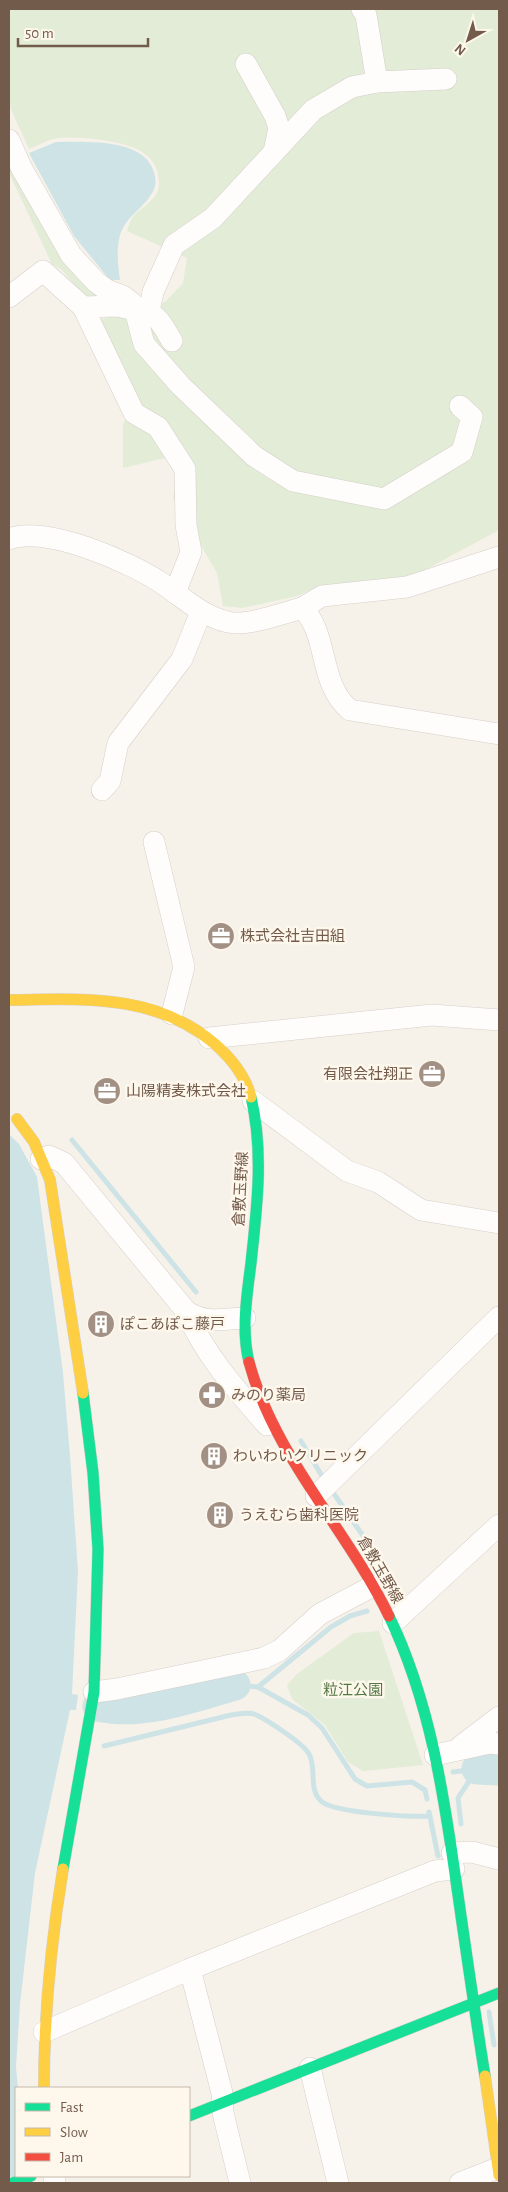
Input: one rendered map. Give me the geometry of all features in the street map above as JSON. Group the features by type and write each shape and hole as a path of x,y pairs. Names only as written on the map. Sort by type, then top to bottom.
{"main road":[{"name":"倉敷玉野線","path":"9,1000 104,1000 139,1005 172,1014 210,1038 240,1070 253,1101 259,1154 245,1318 247,1354 254,1381 285,1446 324,1488 373,1586 400,1616 413,1675 460,1856 473,2003 499,2172"},
{"path":"17,1119 34,1142 50,1180 89,1428 98,1549 94,1692 60,1889 50,1963 44,2032 44,2087"},
{"path":"190,2116 499,1993"},
{"path":"13,2183 28,2177"}],"street":[{"path":"362,9 366,15 377,82"},
{"path":"246,64 275,116 279,128 274,152"},
{"path":"446,79 377,82 352,87 313,110 213,218 174,245 142,310 144,344 182,386 254,456 293,481 384,499 462,452 472,417 460,406"},
{"path":"9,140 22,168 71,255 96,282 107,290 123,296 132,304 160,321 172,341"},
{"path":"9,297 43,271 83,307 134,414 158,427 186,469 186,524 191,552 175,592"},
{"path":"83,307 118,306 142,310"},
{"path":"9,539 33,534 84,548 131,566 175,592 201,612 229,623 302,608 322,596 407,588 499,558"},
{"path":"302,608 308,613 314,626 333,691 341,703 350,710 499,734"},
{"path":"102,790 110,781 118,743 182,659 201,612"},
{"path":"154,842 184,967 172,1014"},
{"path":"210,1038 432,1015 499,1020"},
{"path":"253,1101 347,1170 378,1182 421,1210 499,1223"},
{"path":"41,1159 49,1156 64,1163 186,1311 199,1339 241,1395 285,1446"},
{"path":"186,1311 204,1320 245,1318"},
{"path":"324,1488 499,1317"},
{"path":"400,1616 499,1525"},
{"path":"94,1692 117,1689 264,1658 280,1650 320,1614 373,1586"},
{"path":"456,1750 499,1717"},
{"path":"435,1754 490,1743 499,1744"},
{"path":"44,2032 190,1969 434,1871 460,1856 499,1859"},
{"path":"190,1969 222,2093 222,2112 240,2183"},
{"path":"310,2068 338,2183"},
{"path":"460,2183 499,2172"}],"green space":[{"path":"9,9 499,9 499,530 408,579 315,588 297,596 242,608 223,606 217,573 173,498 178,477 169,457 123,468 123,425 135,395 98,320 165,302 183,283 187,258 127,231 130,221 136,213 156,195 159,185 158,173 147,155 117,143 69,137 53,139 29,149 9,105"},
{"path":"9,153 113,301 89,302 62,270 52,264 9,173"},
{"name":"粒江公園","path":"379,1631 423,1765 363,1771 348,1762 325,1725 292,1699 287,1685 297,1674 354,1633"}],"shaded area":[{"path":"56,142 95,142 123,146 145,158 152,167 155,184 151,196 127,222 120,235 118,263 120,280 110,280 74,236 29,153"},
{"path":"9,1134 19,1144 37,1177 63,1373 78,1571 72,1694 78,1695 76,1710 70,1710 35,1873 20,2004 16,2067 18,2087 15,2087 15,2177 9,2183"}],"waterway":[{"path":"72,1140 196,1292"},
{"path":"301,1441 325,1481"},
{"path":"330,1488 370,1546 401,1608"},
{"path":"258,1687 331,1627 350,1616 367,1611"},
{"path":"235,1685 258,1687 308,1715 322,1728 355,1779 367,1786 412,1782 425,1790 427,1799"},
{"path":"98,1706 132,1709 150,1707 185,1700 235,1685"},
{"path":"104,1746 231,1715 254,1714 284,1732 306,1750 311,1760 315,1791 321,1801 340,1809 390,1815 430,1816"},
{"path":"453,1772 477,1769"},
{"path":"461,1824 458,1798 477,1769"},
{"path":"477,1769 499,1770"},
{"path":"429,1812 438,1856"},
{"path":"489,2012 494,2045"}],"traffic: fast":[{"path":"249,1362 245,1338 246,1312 258,1180 257,1138 251,1097"},
{"path":"63,1869 94,1692 98,1549 93,1473 83,1393"},
{"path":"389,1616 415,1681 434,1749 447,1818 485,2076"},
{"path":"190,2116 499,1993"},
{"path":"13,2183 28,2177"}],"traffic: slow":[{"path":"9,1000 64,999 117,1002 143,1007 168,1015 192,1027 215,1044 241,1075 251,1097"},
{"path":"17,1119 34,1142 50,1180 83,1393"},
{"path":"44,2087 49,1978 63,1869"},
{"path":"485,2076 499,2175"}],"traffic: jam":[{"path":"249,1362 260,1396 293,1461 353,1553 389,1616"}],"place":[{"name":"株式会社吉田組","path":"221,936"},
{"name":"有限会社翔正","path":"432,1074"},
{"name":"山陽精麦株式会社","path":"107,1091"},
{"name":"ぽこあぽこ藤戸","path":"101,1324"},
{"name":"みのり薬局","path":"212,1395"},
{"name":"わいわいクリニック","path":"214,1456"},
{"name":"うえむら歯科医院","path":"220,1515"}]}
